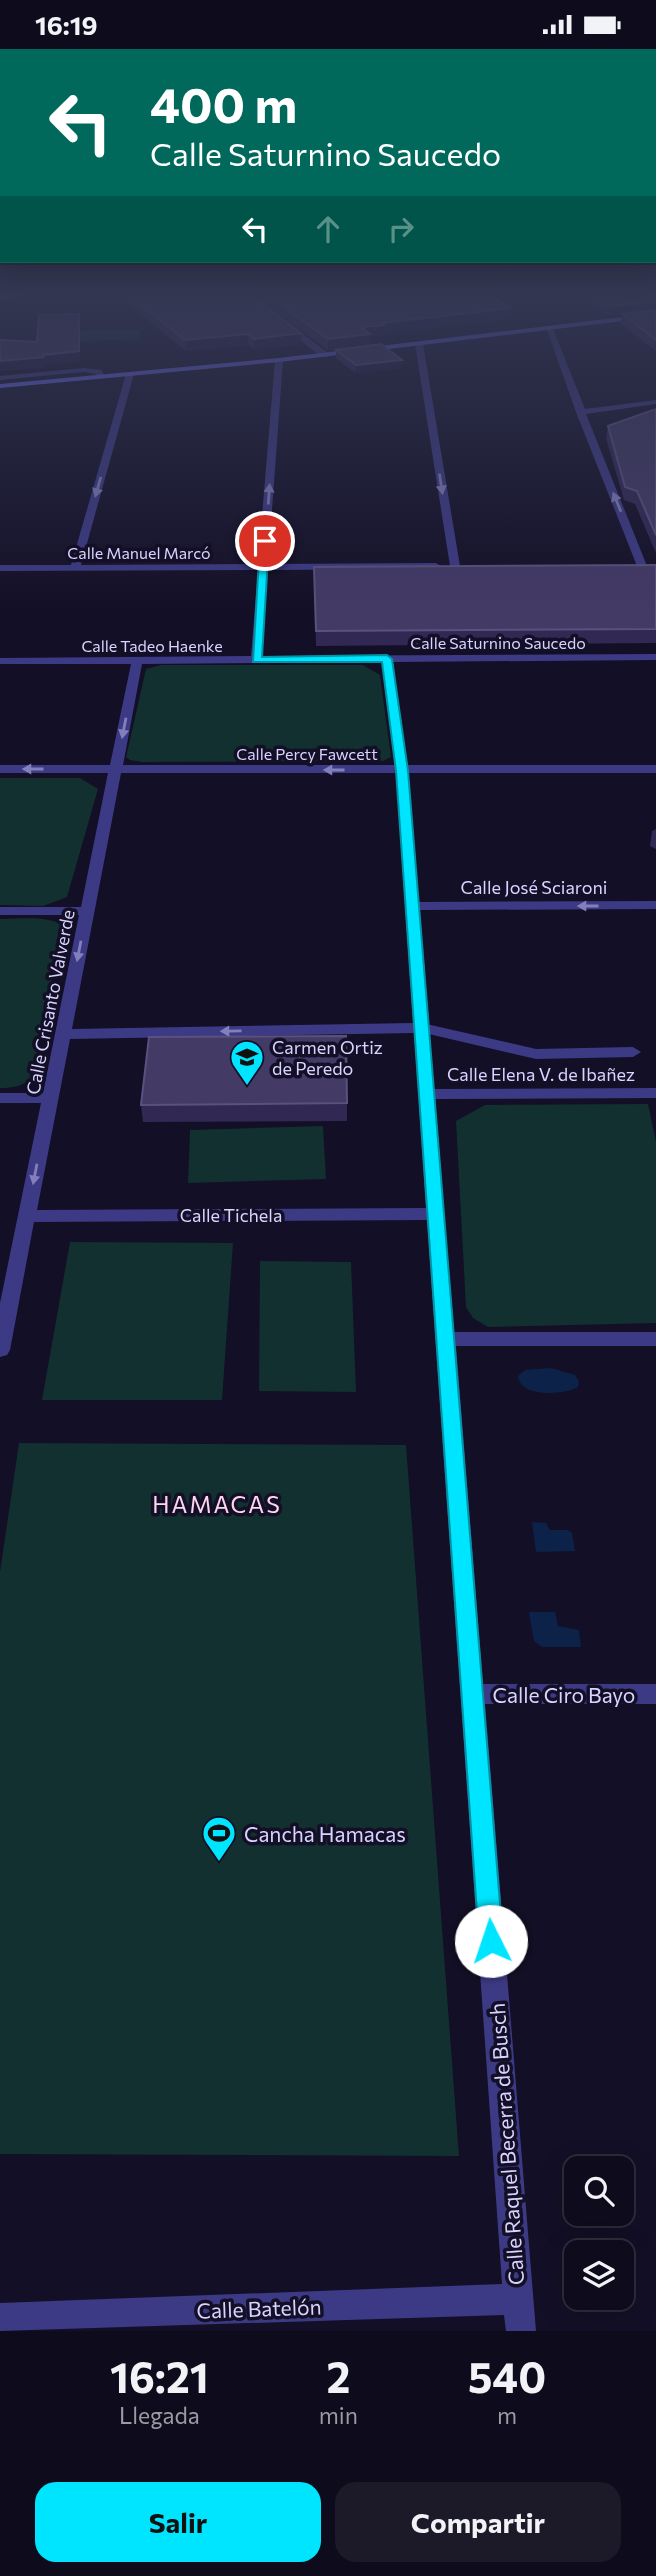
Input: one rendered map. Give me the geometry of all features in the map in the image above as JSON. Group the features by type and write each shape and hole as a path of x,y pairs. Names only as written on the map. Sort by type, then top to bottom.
{"street":[{"path":"75,568 123,399"},
{"path":"256,660 276,399"},
{"path":"428,399 454,566"},
{"path":"575,399 642,566"},
{"path":"580,412 656,402"},
{"name":"Calle Manuel Marcó","path":"0,568 468,566"},
{"path":"629,566 656,566"},
{"name":"Calle Saturnino Saucedo","path":"256,660 656,657"},
{"name":"Calle Raquel Becerra de Busch","path":"387,659 402,771 522,2331"},
{"name":"Calle Tadeo Haenke","path":"0,661 256,660"},
{"name":"Calle Crisanto Valverde","path":"0,1350 137,661"},
{"name":"Calle Percy Fawcett","path":"0,769 656,769"},
{"name":"Calle José Sciaroni","path":"412,906 656,905"},
{"path":"0,911 87,911"},
{"path":"63,1034 422,1028 536,1054 634,1052"},
{"name":"Calle Elena V. de Ibañez","path":"427,1094 656,1093"},
{"path":"0,1098 50,1098"},
{"name":"Calle Tichela","path":"27,1216 436,1214"},
{"path":"445,1339 656,1339"},
{"name":"Calle Ciro Bayo","path":"472,1694 656,1694"},
{"name":"Calle Batelón","path":"0,2318 518,2299"}],"green space":[{"path":"161,665 363,665 380,675 391,757 383,761 142,762 126,757 146,669"},
{"path":"0,778 80,778 98,789 67,897 43,906 0,905"},
{"path":"0,919 42,919 65,926 33,1077 26,1083 10,1088 0,1088"},
{"path":"648,1104 656,1142 656,1323 488,1327 473,1318 466,1307 456,1121 485,1105"},
{"path":"323,1126 326,1179 188,1183 190,1130"},
{"path":"70,1242 233,1243 222,1400 42,1400"},
{"path":"260,1261 351,1262 356,1392 259,1391"},
{"name":"Cancha Hamacas","path":"19,1443 406,1445 459,2156 0,2154 0,1572"}],"water":[{"path":"551,1368 575,1375 579,1381 578,1387 563,1392 544,1393 526,1388 518,1376 525,1370"},
{"path":"532,1522 546,1523 550,1530 568,1530 572,1533 575,1551 536,1552"},
{"path":"529,1612 555,1612 558,1626 579,1630 581,1647 542,1647 534,1641"}],"building":[{"path":"656,409 656,535 637,491 625,487 608,426"},
{"path":"656,565 656,629 316,631 314,567"},
{"name":"Carmen Ortiz de Peredo","path":"346,1036 347,1103 141,1105 149,1037"}],"place":[{"name":"Carmen Ortiz de Peredo","path":"247,1087"},
{"name":"Cancha Hamacas","path":"219,1863"}],"district":[{"name":"HAMACAS","path":"217,1504"}],"route":[{"path":"265,541 256,660 387,659 402,771 491,1941"}]}
